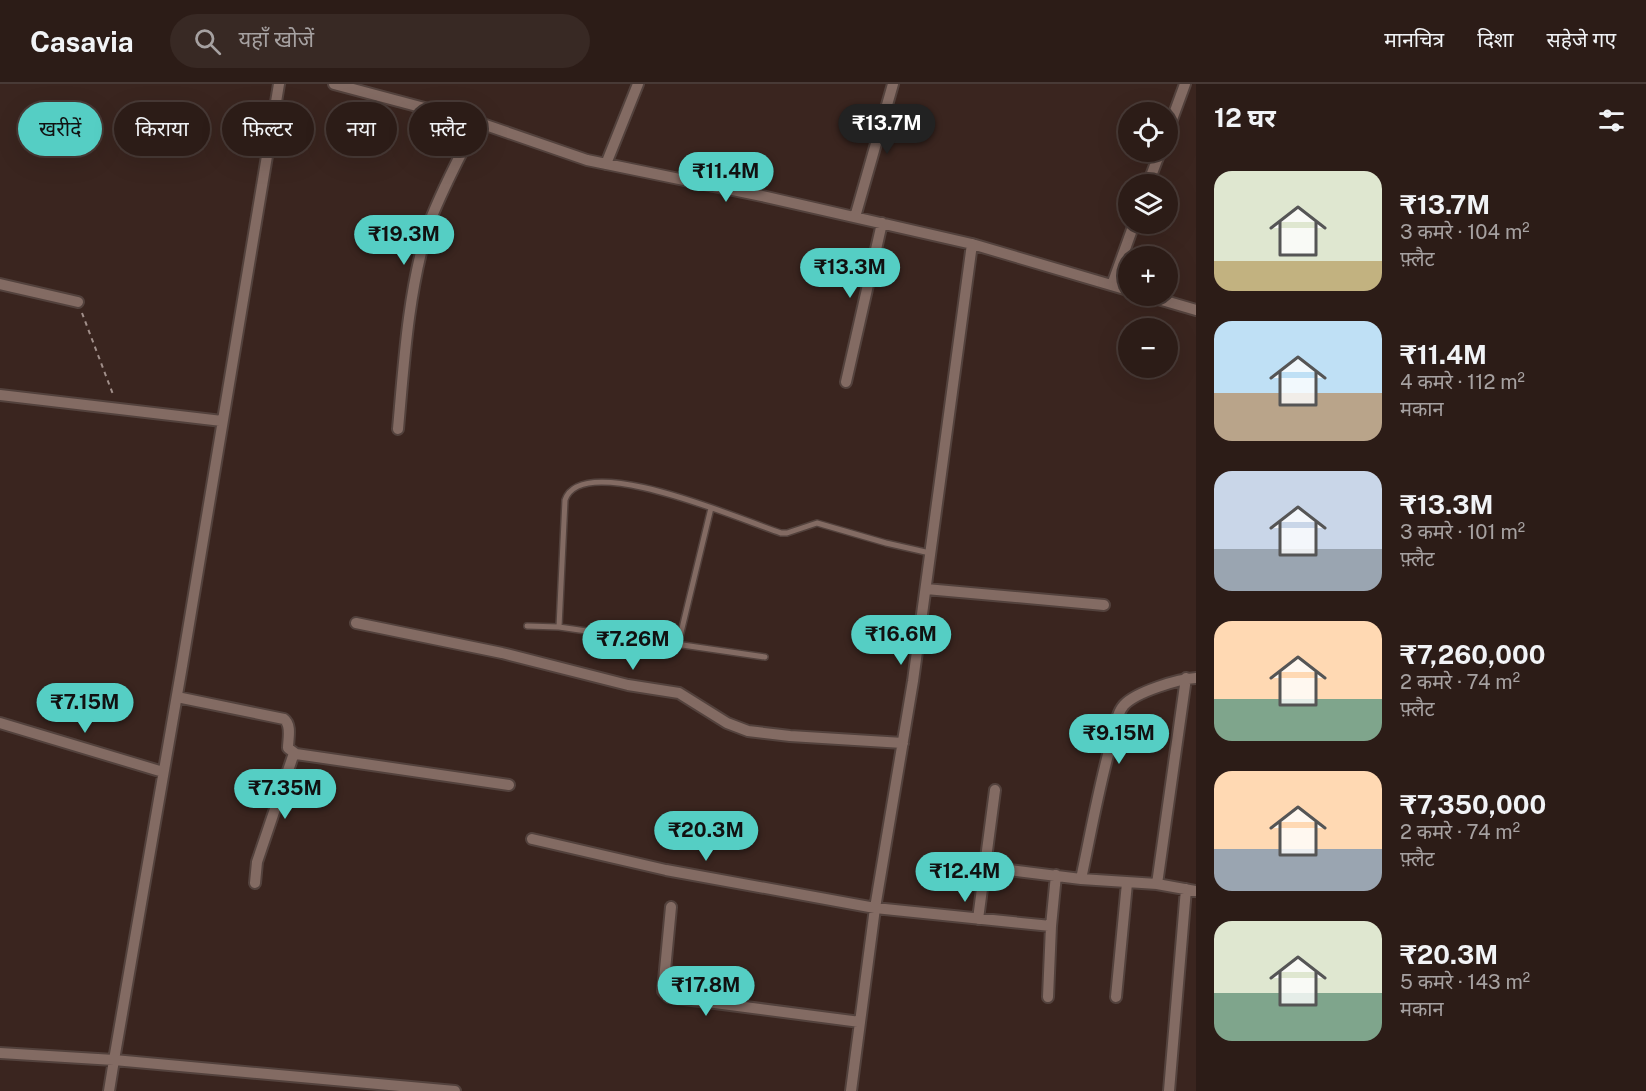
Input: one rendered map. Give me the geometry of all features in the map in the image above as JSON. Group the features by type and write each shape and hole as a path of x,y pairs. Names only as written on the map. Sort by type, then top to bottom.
{"street":[{"path":"109,1091 279,84"},
{"path":"334,84 409,104"},
{"path":"606,164 638,84"},
{"path":"855,217 892,84"},
{"path":"1178,103 1185,84"},
{"path":"487,125 587,160 972,244 1118,287"},
{"path":"398,429 407,333 420,256 433,216 461,156"},
{"path":"846,382 882,223"},
{"path":"1112,285 1130,234"},
{"path":"851,1091 875,908 926,589 972,244"},
{"path":"0,284 78,302"},
{"path":"1178,305 1196,310"},
{"path":"0,395 222,421"},
{"path":"926,589 1104,606"},
{"path":"356,623 502,653 628,685 679,693 727,723 748,730 790,736 903,743"},
{"path":"1081,879 1105,765 1120,712 1125,704 1135,697 1191,678 1157,884"},
{"path":"177,697 284,719 289,727 288,748 294,753 509,785"},
{"path":"0,723 163,771"},
{"path":"255,883 257,862 294,753"},
{"path":"978,919 995,790"},
{"path":"532,839 666,870 875,908 1051,926"},
{"path":"985,867 1081,879 1157,884 1191,890 1169,1091"},
{"path":"1048,997 1056,875"},
{"path":"1116,997 1127,883"},
{"path":"672,907 663,991 669,997 860,1022"},
{"path":"0,1053 114,1060 454,1091"}],"lane":[{"path":"559,627 565,500 567,493 575,486 588,482 645,487 666,492 781,533 817,523 930,553"},
{"path":"678,645 711,508"},
{"path":"527,626 559,627 765,657"}],"path":[{"path":"78,302 94,350 118,408"}]}
